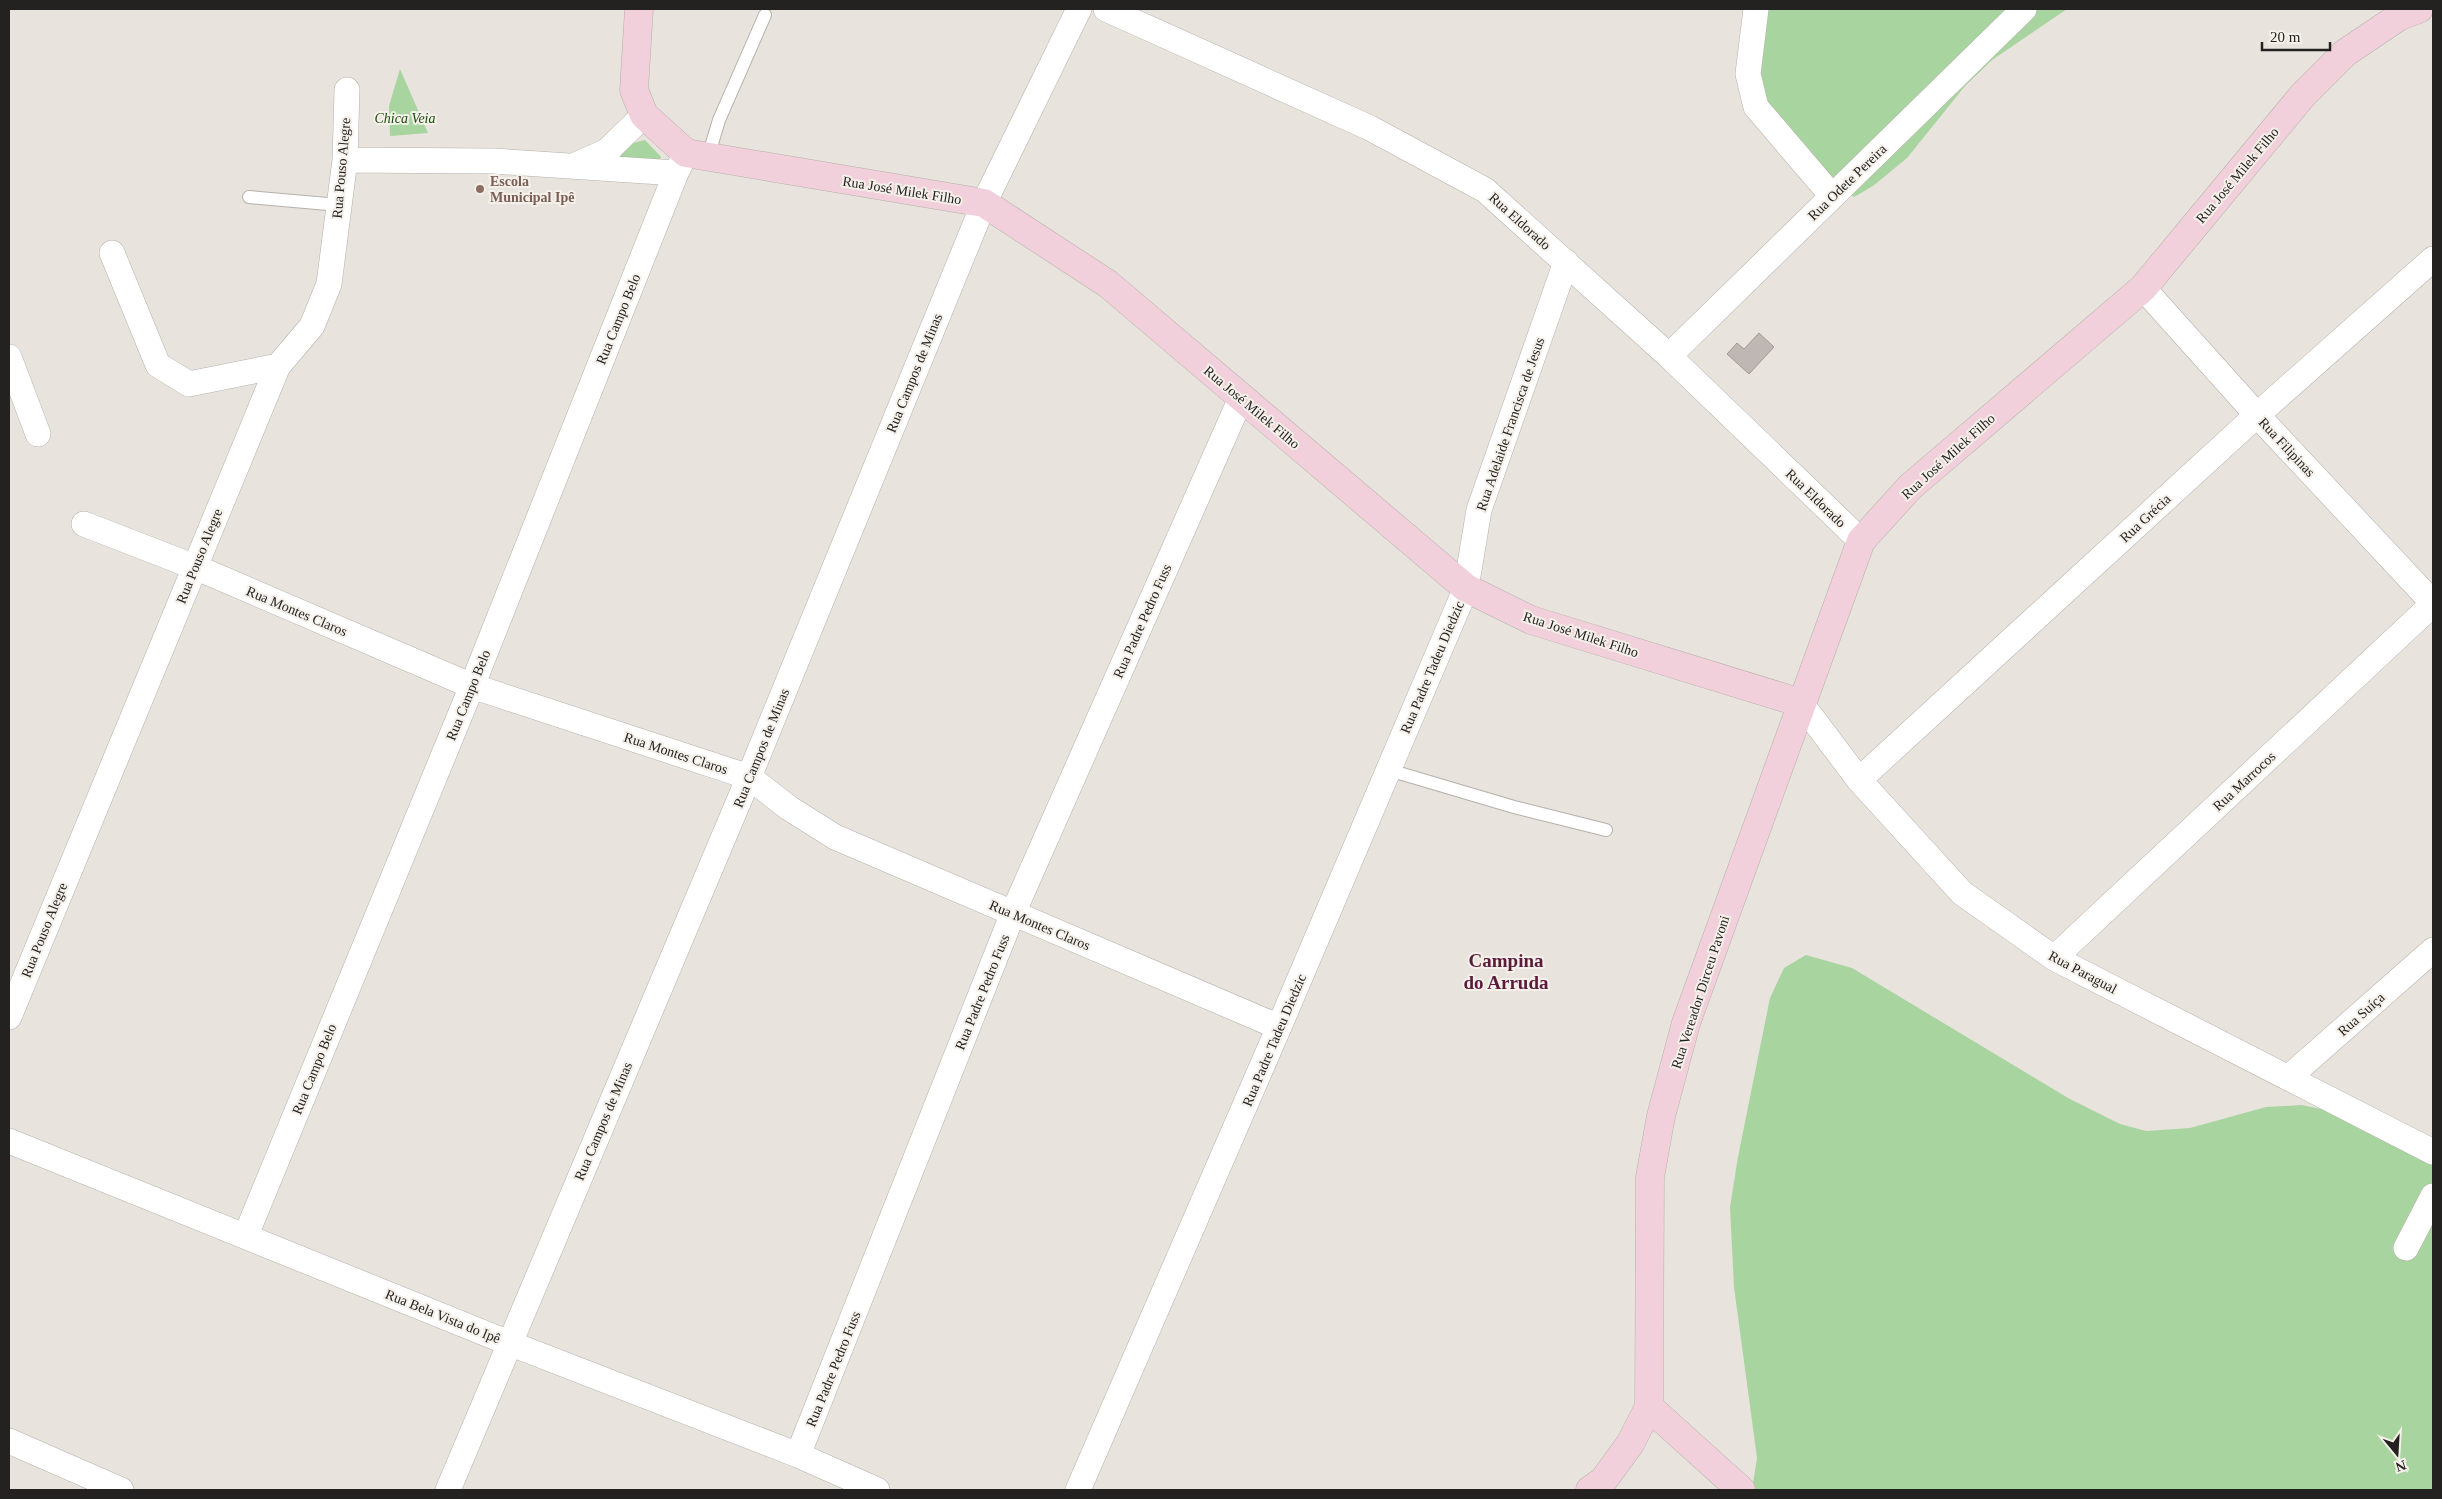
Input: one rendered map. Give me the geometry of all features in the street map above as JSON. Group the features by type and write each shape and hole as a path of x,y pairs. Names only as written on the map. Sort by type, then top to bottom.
{"main road":[{"path":"638,9 634,90 644,115 690,161"},
{"name":"Rua José Milek Filho","path":"690,161 984,203 1108,284 1466,588 1531,620 1801,703 1861,541 1910,486 2143,288 2303,95 2345,53 2400,16 2419,9"},
{"name":"Rua Vereador Dirceu Pavoni","path":"1649,1408 1650,1177 1661,1116 1686,1023 1801,703"},
{"path":"1590,1490 1602,1481 1630,1444 1649,1408 1741,1490"}],"street":[{"name":"Rua Campos de Minas","path":"448,1490 749,777 984,203 1079,9"},
{"name":"Rua Eldorado","path":"1106,9 1370,128 1485,190 1669,356 1861,541"},
{"path":"1756,9 1748,74 1756,107 1832,196"},
{"name":"Rua Odete Pereira","path":"1669,356 2024,9"},
{"name":"Rua Pouso Alegre","path":"9,1017 278,366 312,326 328,284 345,160 347,90"},
{"path":"576,166 608,151 644,115"},
{"path":"345,160 493,161 576,166 690,161"},
{"name":"Rua Campo Belo","path":"246,1235 690,161"},
{"path":"112,253 158,365 189,384 278,366"},
{"name":"Rua Grécia","path":"1859,780 2257,415 2433,259"},
{"name":"Rua Adelaide Francisca de Jesus","path":"1466,588 1479,510 1566,262"},
{"name":"Rua Filipinas","path":"2143,288 2257,415 2433,604"},
{"path":"11,368 38,434"},
{"name":"Rua Padre Pedro Fuss","path":"798,1456 1013,914 1241,398"},
{"name":"Rua Montes Claros","path":"84,524 195,567 472,686 749,777 789,808 835,837 1280,1027"},
{"name":"Rua Padre Tadeu Diedzic","path":"1078,1490 1280,1027 1466,588"},
{"name":"Rua Marrocos","path":"2054,958 2433,604"},
{"name":"Rua Paragual","path":"1801,703 1859,780 1962,893 2054,958 2433,1152"},
{"name":"Rua Suíça","path":"2288,1078 2433,950"},
{"name":"Rua Bela Vista do Ipê","path":"9,1141 246,1235 509,1343 798,1456 877,1490"},
{"path":"2406,1248 2433,1196"},
{"path":"9,1441 121,1490"}],"lane":[{"path":"690,161 719,120 765,15"},
{"path":"249,197 339,205"},
{"path":"1389,770 1514,807 1606,830"}],"green space":[{"path":"1754,9 2067,9 1992,60 1965,86 1907,158 1873,186 1854,197 1816,167 1758,102"},
{"name":"Chica Veia","path":"400,69 428,133 390,136 389,106"},
{"path":"645,140 661,157 658,163 615,162 622,146"},
{"path":"1806,955 1852,968 2068,1098 2120,1124 2146,1131 2190,1128 2266,1107 2302,1105 2358,1117 2433,1148 2433,1490 1752,1490 1757,1458 1734,1287 1730,1207 1738,1157 1770,998 1784,968"}],"building":[{"path":"1759,333 1774,347 1749,374 1727,354 1737,343 1744,349"}],"place":[{"name":"Escola Municipal Ipê","path":"480,189"}],"district":[{"name":"Campina do Arruda","path":"1506,971"}]}
